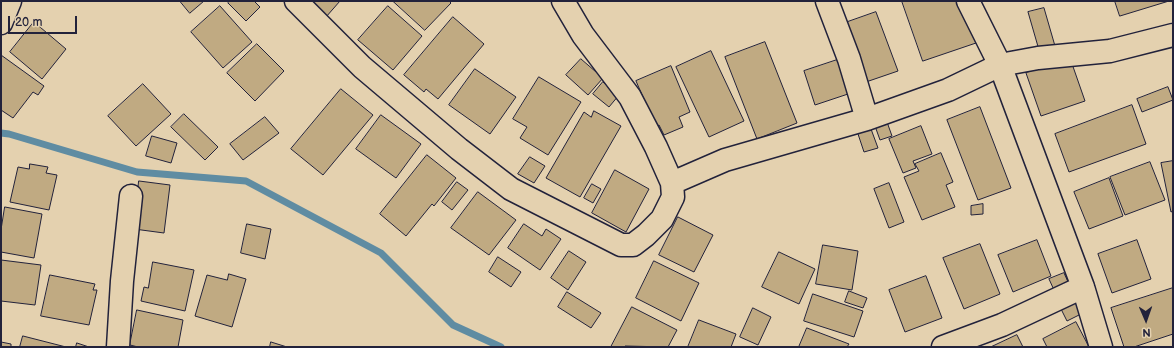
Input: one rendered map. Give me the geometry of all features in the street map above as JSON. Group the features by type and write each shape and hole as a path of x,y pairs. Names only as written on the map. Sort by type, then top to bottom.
{"street":[{"path":"1,23 10,1"},
{"path":"296,1 362,67 464,153 511,189 614,242 621,245 633,245 646,235 662,219 673,197 672,183 630,97 583,35 563,1"},
{"path":"827,1 849,59 867,119"},
{"path":"968,1 1000,65 1083,287 1101,347"},
{"path":"672,183 725,160 867,119 948,90 1000,65 1038,58 1110,51 1173,35"},
{"path":"118,347 122,281 131,196"},
{"path":"943,347 1002,326 1083,287"}],"building":[{"path":"180,1 204,1 190,13"},
{"path":"230,1 254,1 260,7 246,21 228,3"},
{"path":"308,1 340,1 326,17"},
{"path":"393,1 449,1 451,3 425,30"},
{"path":"902,1 958,1 966,23 968,22 976,43 923,61"},
{"path":"1115,1 1169,1 1120,16"},
{"path":"220,6 252,42 223,68 191,32"},
{"path":"388,6 422,36 393,70 358,40"},
{"path":"1044,8 1055,46 1039,50 1028,12"},
{"path":"876,12 898,71 863,83 842,24"},
{"path":"453,17 484,44 438,99 426,89 424,92 404,75"},
{"path":"34,22 66,49 42,79 10,52"},
{"path":"765,42 797,123 757,139 725,57"},
{"path":"257,44 284,71 255,101 227,73"},
{"path":"711,51 744,121 709,137 676,67"},
{"path":"1,55 44,86 38,95 33,92 13,118 1,110"},
{"path":"1070,58 1085,101 1041,116 1026,73"},
{"path":"581,59 603,78 588,95 566,75"},
{"path":"840,59 851,93 815,105 804,71"},
{"path":"671,66 690,112 679,117 683,127 664,135 659,125 656,127 636,81"},
{"path":"475,69 516,97 490,134 449,105"},
{"path":"539,77 581,102 548,155 520,138 527,127 513,119"},
{"path":"603,82 619,95 609,107 593,94"},
{"path":"143,84 171,114 136,146 108,116"},
{"path":"1168,87 1173,100 1142,112 1137,99"},
{"path":"341,89 373,115 323,175 291,149"},
{"path":"1132,105 1146,144 1069,172 1055,134"},
{"path":"980,107 1011,188 978,200 947,120"},
{"path":"594,111 621,126 580,197 546,178 584,112 591,117"},
{"path":"184,114 218,147 205,160 171,127"},
{"path":"381,115 421,144 396,178 356,149"},
{"path":"265,117 279,133 243,160 230,144"},
{"path":"887,122 892,136 880,140 875,126"},
{"path":"921,126 932,154 913,161 916,168 903,173 889,139"},
{"path":"871,129 878,148 864,152 858,134"},
{"path":"152,136 177,143 171,163 146,156"},
{"path":"941,153 953,182 946,185 955,207 922,220 904,177 919,171 915,164"},
{"path":"427,155 456,178 434,206 432,204 406,236 380,214"},
{"path":"530,157 545,166 534,183 518,174"},
{"path":"1173,161 1173,211 1171,212 1161,163"},
{"path":"1150,162 1165,200 1125,215 1110,177"},
{"path":"30,164 48,167 46,173 57,175 49,210 10,202 18,167 29,169"},
{"path":"615,170 649,189 626,232 592,213"},
{"path":"1109,178 1123,216 1089,229 1074,192"},
{"path":"139,181 170,185 164,233 134,229"},
{"path":"457,182 468,190 452,210 442,202"},
{"path":"889,183 904,222 889,228 874,189"},
{"path":"592,184 601,189 593,203 584,198"},
{"path":"478,192 516,220 489,255 451,228"},
{"path":"983,204 983,214 971,215 971,206"},
{"path":"5,207 42,214 34,258 1,252 1,230"},
{"path":"678,217 713,235 694,272 659,255"},
{"path":"247,224 271,229 265,259 241,253"},
{"path":"524,224 542,236 546,229 561,239 540,270 508,248"},
{"path":"1037,240 1051,276 1013,292 998,255"},
{"path":"1137,240 1151,279 1112,293 1098,254"},
{"path":"980,244 1000,294 964,309 943,258"},
{"path":"823,245 858,251 852,290 816,284"},
{"path":"569,251 586,262 568,290 551,278"},
{"path":"779,252 815,269 799,304 762,287"},
{"path":"498,257 521,272 511,287 489,272"},
{"path":"1,260 41,265 35,305 1,301"},
{"path":"654,261 699,283 681,321 636,298"},
{"path":"153,262 194,270 185,311 141,301 144,287 148,288"},
{"path":"1064,273 1069,284 1054,290 1049,279"},
{"path":"229,274 246,279 232,327 195,316 207,275 227,280"},
{"path":"50,275 95,284 93,290 97,290 89,325 41,316"},
{"path":"926,276 942,318 905,332 889,290"},
{"path":"1173,288 1173,334 1134,347 1124,347 1111,308"},
{"path":"849,291 867,298 863,308 845,302"},
{"path":"567,292 601,313 591,328 558,307"},
{"path":"813,294 863,311 854,337 804,321"},
{"path":"1076,299 1083,313 1067,321 1060,307"},
{"path":"632,307 677,330 668,347 611,347"},
{"path":"753,308 771,317 758,345 740,337"},
{"path":"137,310 183,320 178,347 138,347 130,345"},
{"path":"699,320 736,334 731,347 688,347"},
{"path":"1076,322 1089,347 1047,347 1043,339"},
{"path":"807,328 849,344 847,347 799,347"},
{"path":"1017,335 1023,347 991,347"},
{"path":"23,336 66,347 20,347"},
{"path":"1,342 11,344 11,347 1,347"},
{"path":"271,342 287,347 270,347"},
{"path":"77,343 89,347 76,347"}],"waterway":[{"path":"1,133 9,134 137,172 246,181 381,253 453,325 501,347"}]}
